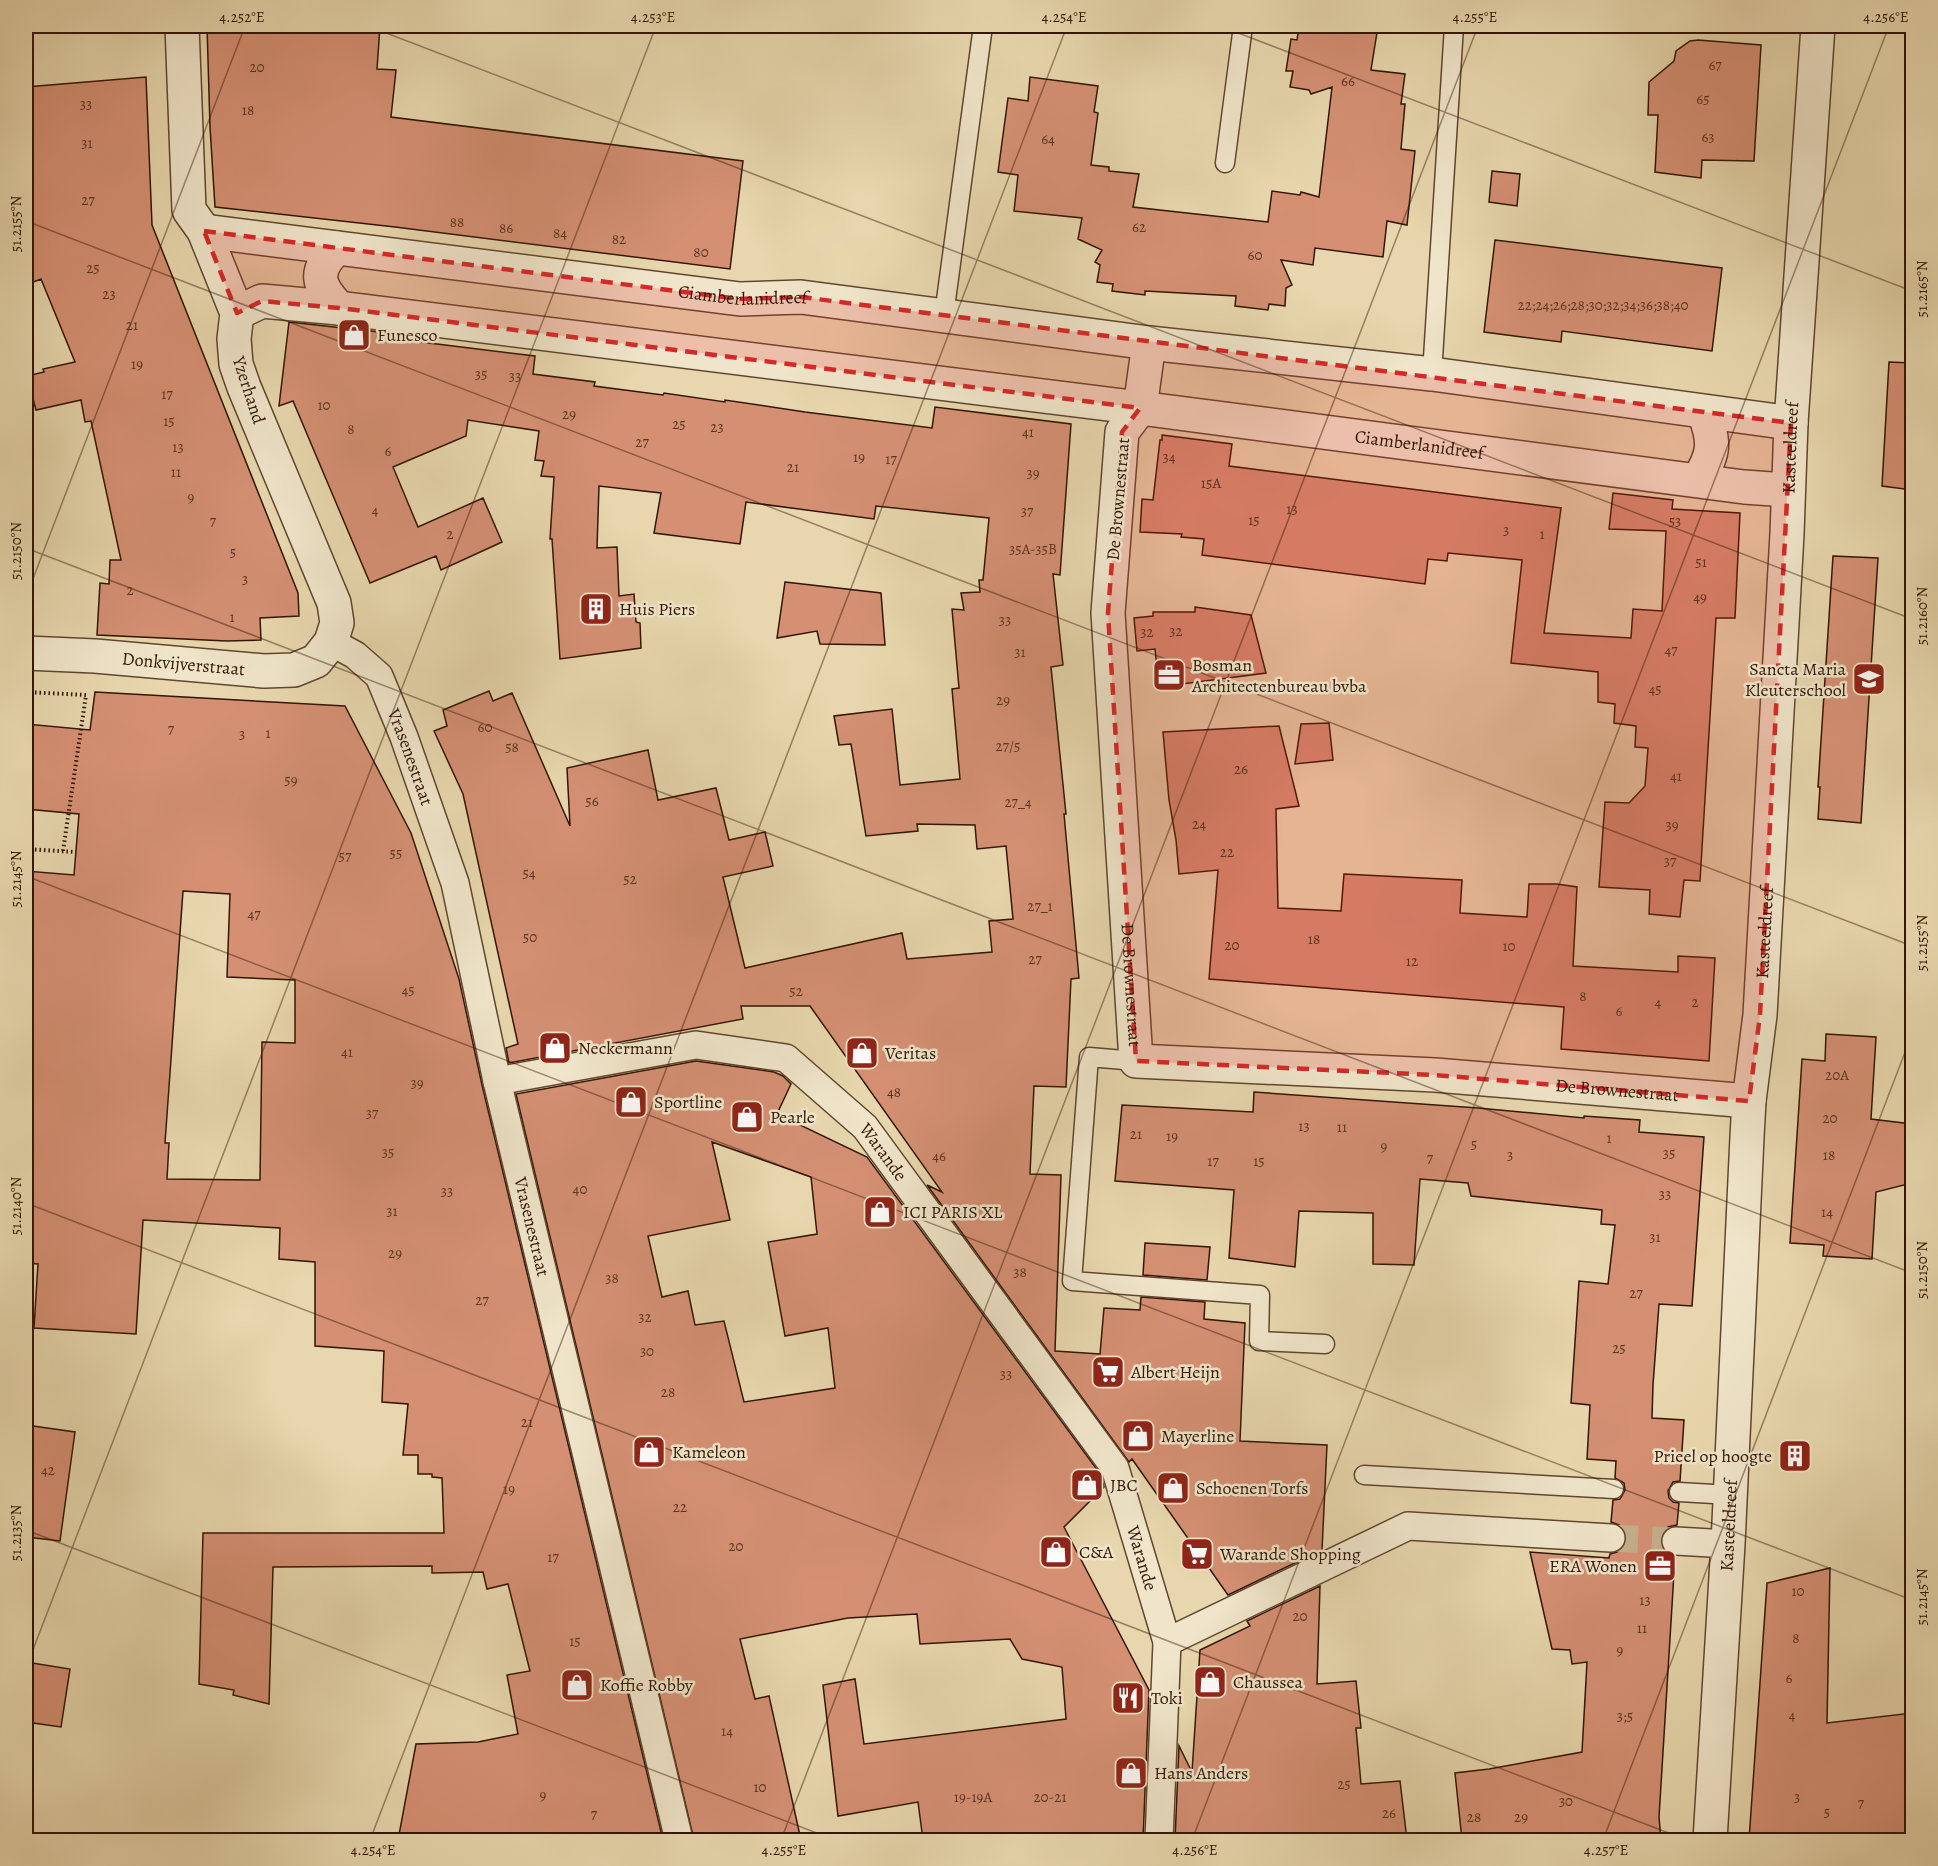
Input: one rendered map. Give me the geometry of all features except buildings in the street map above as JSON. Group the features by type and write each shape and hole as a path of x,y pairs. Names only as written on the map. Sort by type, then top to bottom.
{"street":[{"name":"Yzerhand","path":"182,26 189,210 204,231 237,313 234,339 236,364 244,387 334,603 337,624 331,642"},
{"name":"Kasteeldreef","path":"1710,1840 1731,1495 1749,1101 1760,1016 1791,423 1818,26"},
{"name":"Ciamberlanidreef","path":"204,231 740,299 801,297 1149,343 1432,374 1791,423"},
{"path":"337,248 325,260 320,277 327,296 339,308"},
{"name":"Ciamberlanidreef","path":"237,313 262,301 339,308 1788,490"},
{"path":"1140,408 1149,343"},
{"name":"De Brownestraat","path":"1140,408 1122,432 1108,613 1136,1061 1435,1075 1749,1101"},
{"path":"1698,480 1708,465 1713,442 1704,412"},
{"name":"Donkvijverstraat","path":"26,653 95,656 264,671 294,670 316,661 331,642"},
{"name":"Vrasenestraat","path":"331,642 355,655 379,676 404,737 455,883 496,1081 679,1840"},
{"name":"Warande","path":"496,1081 696,1046 786,1058 865,1126 1115,1468 1167,1642 1159,1840"},
{"path":"1167,1642 1408,1526 1611,1538"},
{"path":"1676,1541 1728,1544"}],"lane":[{"path":"944,315 983,26"},
{"path":"1224,163 1243,26"},
{"path":"1432,374 1454,26"},
{"path":"1136,1061 1089,1058 1072,1281 1260,1295 1259,1341 1325,1344"},
{"path":"1364,1474 1614,1489"},
{"path":"1679,1492 1731,1495"}],"path":[{"path":"26,692 86,695 63,851"},
{"path":"26,849 76,852"}],"highlighted area":[{"path":"204,231 740,299 801,297 1791,423 1760,1015 1749,1101 1435,1075 1136,1061 1108,613 1122,432 1140,408 339,308 262,301 237,313"}],"tunnel":[{"path":"1611,1538 1676,1541"}],"place":[{"name":"Funesco","path":"354,335"},
{"name":"Huis Piers","path":"596,609"},
{"name":"Bosman Architectenbureau bvba","path":"1169,675"},
{"name":"Sancta Maria Kleuterschool","path":"1869,679"},
{"name":"Neckermann","path":"555,1048"},
{"name":"Veritas","path":"862,1053"},
{"name":"Sportline","path":"631,1102"},
{"name":"Pearle","path":"747,1117"},
{"name":"ICI PARIS XL","path":"880,1212"},
{"name":"Albert Heijn","path":"1108,1372"},
{"name":"Mayerline","path":"1138,1436"},
{"name":"Kameleon","path":"649,1452"},
{"name":"Prieel op hoogte","path":"1795,1456"},
{"name":"JBC","path":"1087,1485"},
{"name":"Schoenen Torfs","path":"1173,1488"},
{"name":"C&A","path":"1056,1552"},
{"name":"Warande Shopping","path":"1197,1554"},
{"name":"ERA Wonen","path":"1660,1566"},
{"name":"Chaussea","path":"1210,1682"},
{"name":"Koffie Robby","path":"577,1685"},
{"name":"Toki","path":"1128,1698"},
{"name":"Hans Anders","path":"1131,1773"}]}
